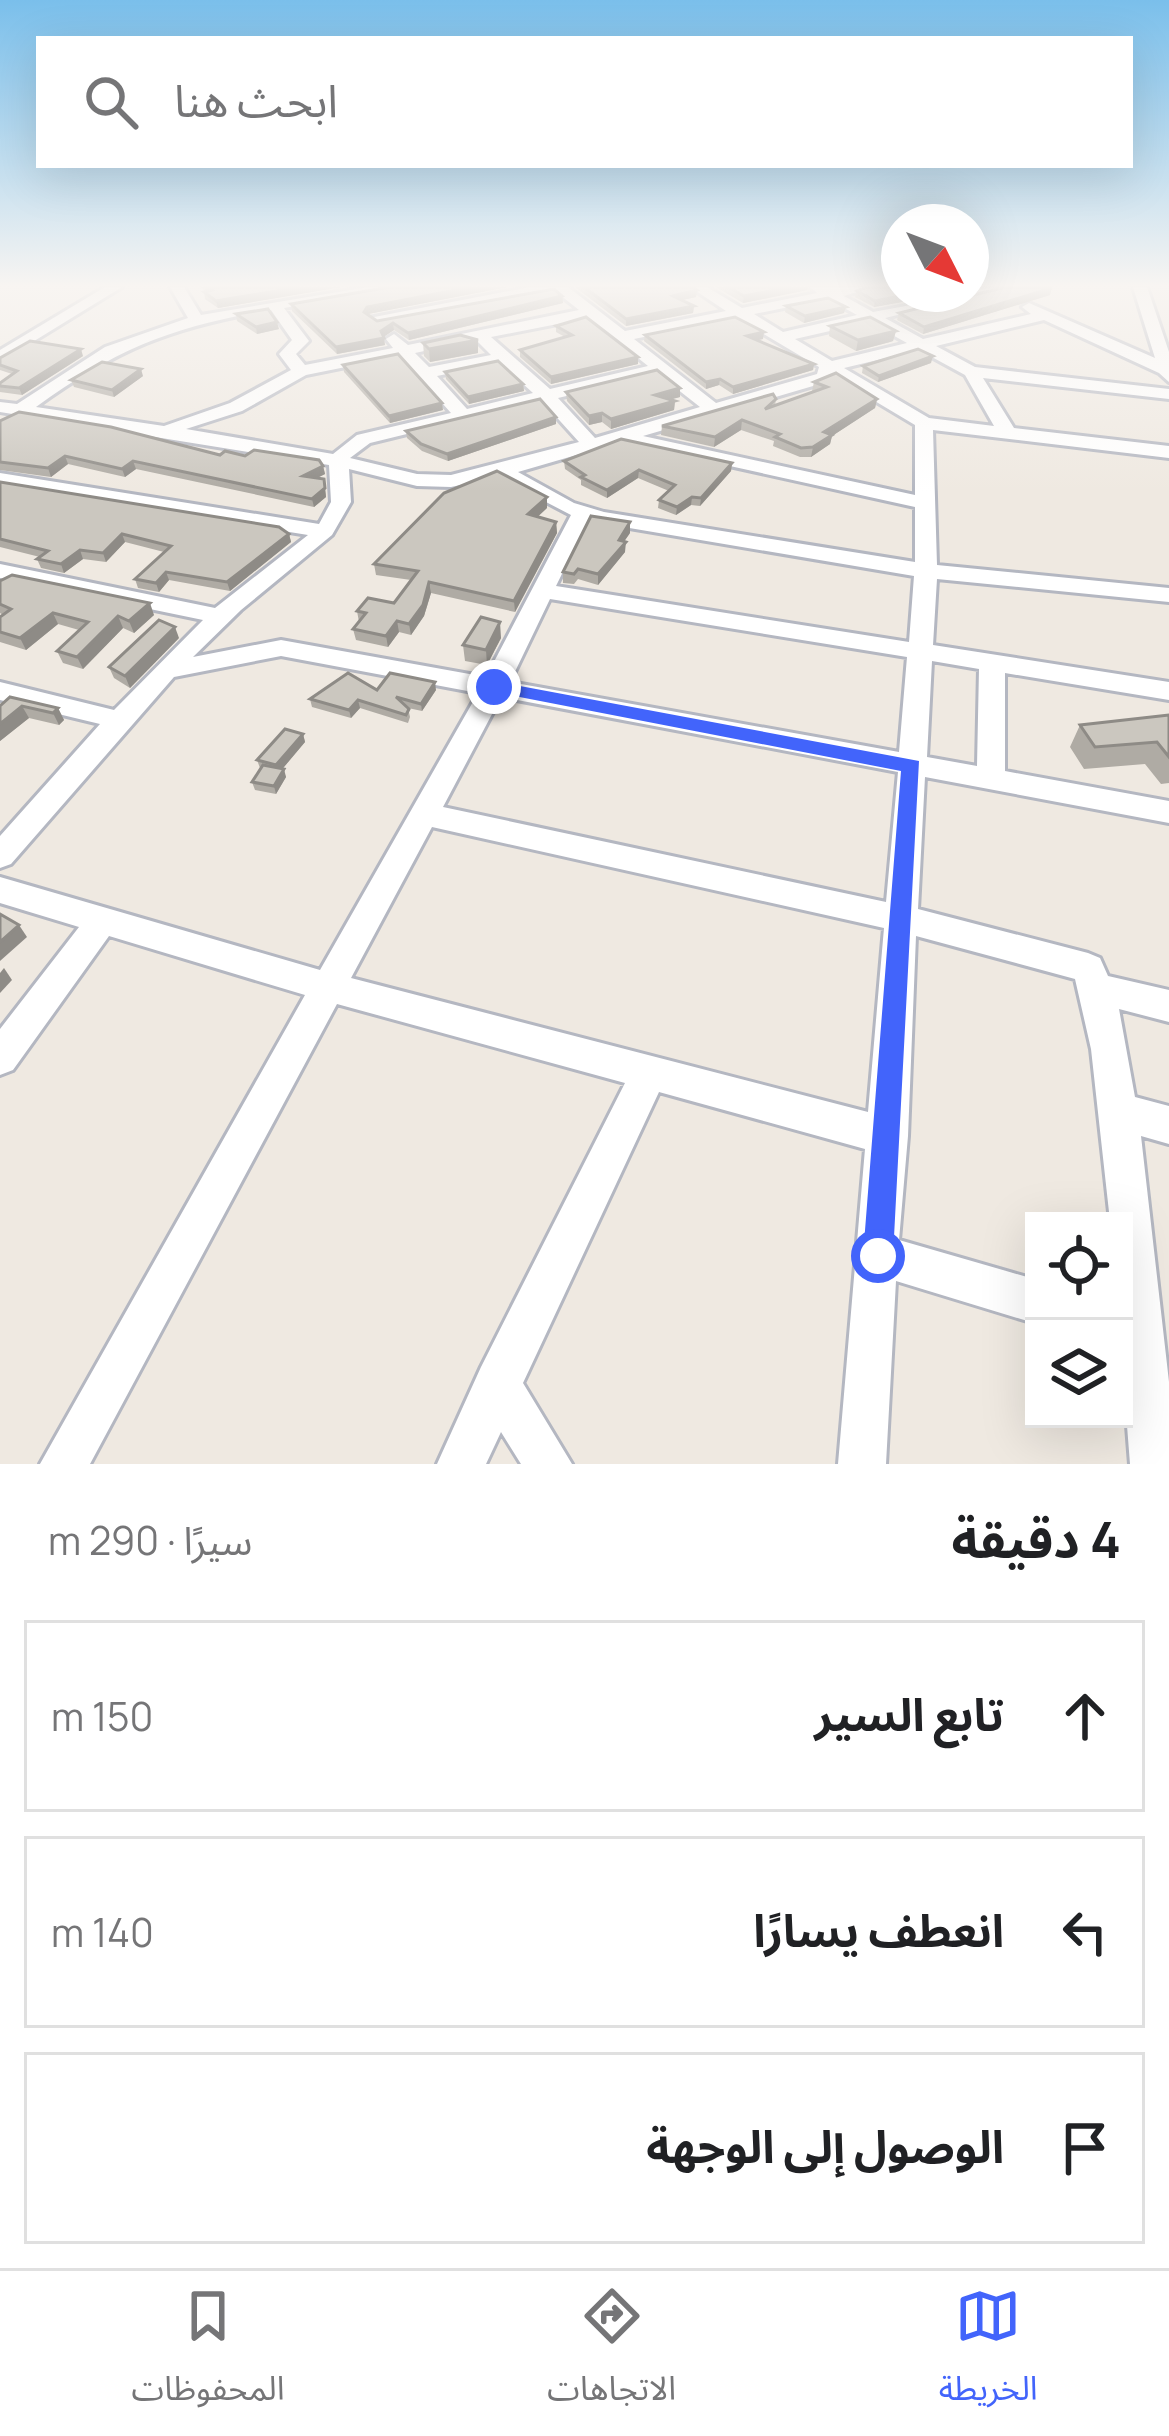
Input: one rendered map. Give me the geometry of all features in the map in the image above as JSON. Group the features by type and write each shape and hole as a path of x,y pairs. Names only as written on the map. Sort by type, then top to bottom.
{"street":[{"path":"0,424 11,408 102,355"},
{"path":"288,355 301,371"},
{"path":"164,431 236,407 301,371 378,355"},
{"path":"409,355 464,416"},
{"path":"646,355 712,408"},
{"path":"807,355 924,423 1169,452"},
{"path":"827,367 875,355"},
{"path":"941,355 971,373 1169,394"},
{"path":"425,374 504,357 592,446"},
{"path":"11,408 338,461 435,482 501,471 816,382 827,367"},
{"path":"0,856 119,720 220,616 323,531 342,499 338,461 348,448 364,439 660,368"},
{"path":"971,373 1008,433"},
{"path":"862,1464 926,571 924,423"},
{"path":"619,436 925,503"},
{"path":"501,471 581,513 926,571 1169,595"},
{"path":"0,479 323,531"},
{"path":"64,1464 494,687 581,513"},
{"path":"0,571 220,616"},
{"path":"542,591 920,655 1169,691"},
{"path":"169,670 281,648 1168,816"},
{"path":"991,780 992,665"},
{"path":"0,691 119,720"},
{"path":"424,814 903,919 1080,963 1093,974 1100,989 1118,1111 1154,1464"},
{"path":"0,890 648,1076 889,1136"},
{"path":"0,1058 103,919"},
{"path":"1100,989 1169,1006"},
{"path":"461,1464 648,1076"},
{"path":"1118,1111 1169,1124"},
{"path":"878,1256 1025,1298"},
{"path":"497,1383 548,1464"}],"building":[{"path":"71,355 19,388 0,386 17,371 0,365 0,358"},
{"path":"399,355 442,403 389,416 343,365"},
{"path":"526,355 638,357 551,377"},
{"path":"671,355 793,355 814,364 733,387 720,379 706,382"},
{"path":"898,355 933,356 879,376 863,366"},
{"path":"498,361 523,384 468,397 445,372"},
{"path":"102,362 141,369 112,390 71,380"},
{"path":"657,370 680,388 655,395 675,401 611,419 602,413 589,416 566,392"},
{"path":"836,373 877,399 824,432 832,435 813,447 801,448 775,437 780,434 742,420 715,437 662,426 773,394 776,399 765,409 827,387 814,382"},
{"path":"540,399 556,417 447,454 421,444 406,431"},
{"path":"19,412 111,427 220,455 225,451 245,456 254,450 319,460 323,466 303,476 324,479 325,488 312,499 133,461 122,469 65,456 48,468 0,462 0,421"},
{"path":"621,439 732,463 701,498 692,497 677,507 659,500 675,485 639,470 607,490 581,477 585,475 564,461"},
{"path":"497,471 547,497 528,514 556,522 514,601 429,582 423,605 409,624 397,621 386,636 353,629 366,613 357,611 368,598 394,603 418,571 374,564 444,493"},
{"path":"0,482 279,527 289,534 227,582 166,572 156,583 135,579 171,546 122,534 103,553 80,550 61,564 37,559 48,551 0,539"},
{"path":"591,516 630,522 619,540 626,542 598,574 578,569 574,574 563,572"},
{"path":"12,575 150,603 129,621 118,616 77,657 57,651 88,622 53,613 20,638 0,632 0,617 11,609 0,604 0,581"},
{"path":"481,617 500,622 486,650 463,645"},
{"path":"159,620 175,627 125,676 109,667"},
{"path":"348,673 377,690 390,673 435,682 421,704 396,697 409,709 406,715 358,700 349,710 310,699"},
{"path":"10,697 58,708 53,713 22,706 0,724 0,706"},
{"path":"1169,715 1169,757 1157,742 1095,747 1080,725"},
{"path":"285,729 303,734 276,765 257,760"},
{"path":"263,765 284,769 274,786 252,782"},
{"path":"0,914 19,925 0,942"}],"route":[{"path":"494,687 912,766 878,1256"}]}
